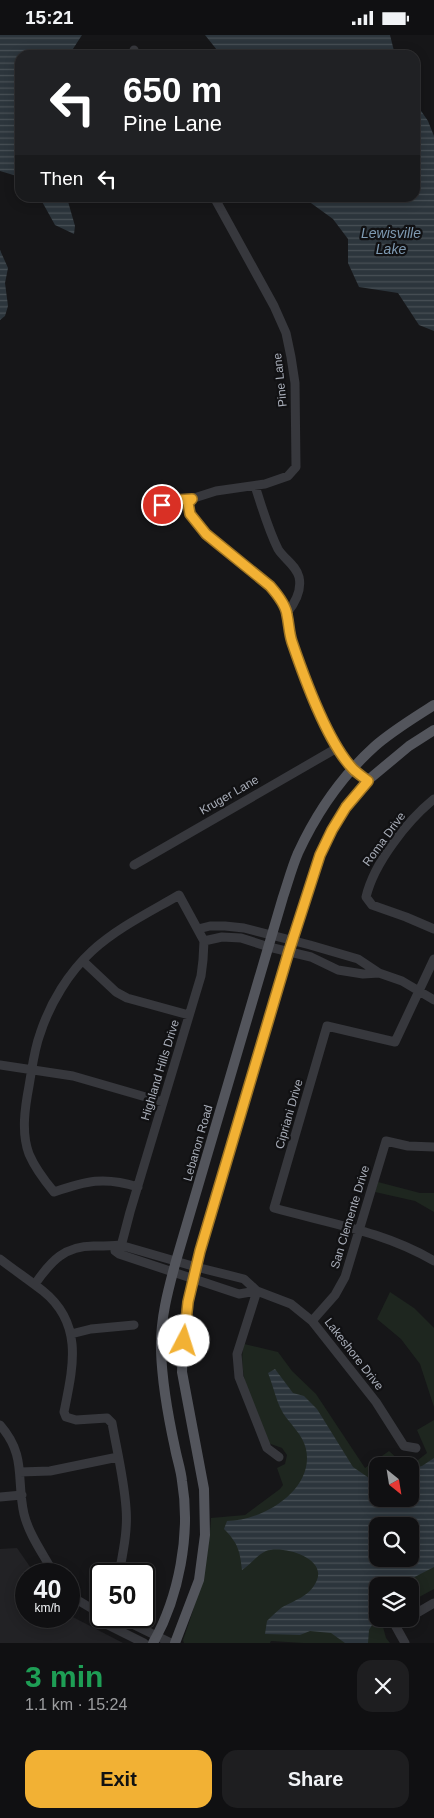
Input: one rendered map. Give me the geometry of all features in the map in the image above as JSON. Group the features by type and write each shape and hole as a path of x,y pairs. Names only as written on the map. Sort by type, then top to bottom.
{"main road":[{"name":"Lebanon Road","path":"155,1640 173,1595 182,1557 185,1520 183,1482 164,1393 161,1349 164,1311 173,1271 272,935 298,854 318,816 353,769 375,747 434,705"},
{"path":"175,1643 199,1580 205,1535 204,1489 182,1372 184,1326 196,1267 292,940 320,855 346,807 368,781 408,746 434,730"}],"street":[{"name":"Pine Lane","path":"160,520 158,515 162,505 177,500 192,499 216,491 255,486 288,476 296,467 295,383 286,333 274,306 217,202"},
{"path":"255,486 278,549 297,571 300,579 298,597 287,613"},
{"path":"192,499 188,503 188,509 206,534 270,586 277,594 287,613 291,639 305,676 337,748 353,769 368,781"},
{"name":"Kruger Lane","path":"134,865 337,748"},
{"name":"Roma Drive","path":"434,799 422,808 395,841 373,876 366,897 372,905 434,929"},
{"name":"Highland Hills Drive","path":"83,961 113,934 179,895 204,941 204,960 201,976 120,1249"},
{"path":"198,929 225,926 244,928 358,959 379,973 402,981 434,1000"},
{"path":"204,941 222,937 241,938 311,957 338,970 363,974 379,973"},
{"path":"420,991 434,959"},
{"path":"138,1187 125,1183 96,1180 54,1192 43,1178 29,1153 25,1131 25,1105 39,1034 52,1006 69,977 83,961 116,991 127,998 189,1015"},
{"name":"Cipriani Drive","path":"360,1231 274,1209 327,1026 395,1042 420,991"},
{"path":"0,1065 74,1077 163,1102"},
{"name":"San Clemente Drive","path":"312,1321 335,1295 346,1277 386,1141 408,1146 434,1147"},
{"path":"360,1231 391,1239 434,1261"},
{"name":"Lakeshore Drive","path":"35,1285 49,1265 64,1253 82,1247 120,1249 176,1261 244,1279 257,1291 291,1304 312,1321 376,1402 404,1446 416,1448"},
{"name":"Lakeshore Drive","path":"120,1249 173,1271 239,1293 257,1291"},
{"path":"0,1259 54,1301 65,1318 71,1334 74,1353 64,1412 66,1417 76,1420 107,1418 111,1420 124,1480 127,1510 126,1538 121,1563"},
{"path":"257,1291 237,1354 239,1377 267,1448 279,1457"},
{"path":"71,1334 91,1329 134,1325"},
{"path":"0,1425 14,1446 20,1473 24,1514 29,1528 48,1563"},
{"path":"20,1473 50,1471 118,1457"},
{"path":"0,1497 22,1495"},
{"path":"419,1612 434,1603"},
{"path":"396,1627 405,1643"},
{"path":"114,1628 144,1643"},
{"path":"136,1628 155,1640 171,1643"}],"shaded area":[{"path":"378,1182 420,1193 434,1193 434,1212 415,1201 375,1192"},
{"path":"390,1292 414,1308 434,1328 434,1407 420,1364 401,1339 377,1319"},
{"path":"244,1344 278,1352 292,1371 316,1394 365,1468 369,1465 369,1507 419,1507 419,1459 427,1453 417,1430 434,1420 434,1589 419,1597 419,1577 369,1577 369,1627 383,1627 386,1638 390,1643 271,1641 270,1643 184,1643 183,1640 205,1565 211,1518 245,1515 283,1485 277,1468 285,1464 287,1455 282,1448 268,1443 249,1395 242,1356"},
{"path":"389,1451 396,1457 381,1457"},
{"path":"17,1548 27,1563 15,1563 15,1628 80,1628 80,1621 90,1626 90,1628 94,1628 123,1643 0,1643 0,1549"}],"water":[{"path":"0,35 82,35 72,50 15,50 15,176 0,171"},
{"path":"205,35 390,35 394,50 217,50"},
{"name":"Lewisville Lake","path":"420,109 428,121 434,136 434,331 419,325 398,293 359,287 348,263 348,239 333,219 310,202 420,202"},
{"path":"42,202 68,202 75,226 74,234 55,225"},
{"path":"0,250 8,268 5,283 8,306 5,316 0,320"},
{"path":"275,1369 293,1393 304,1396 317,1409 353,1467 369,1478 369,1507 419,1507 419,1467 434,1458 434,1567 415,1577 369,1577 369,1627 371,1627 368,1643 345,1643 331,1633 310,1631 300,1635 265,1634 267,1621 281,1608 306,1594 314,1586 318,1572 315,1565 309,1559 292,1551 282,1550 266,1551 242,1570 238,1548 224,1529 227,1521 241,1520 270,1509 294,1490 302,1478 307,1464 306,1449 299,1434 286,1417 276,1398 268,1373"}],"route":[{"path":"162,505 177,500 192,499 188,503 190,514 206,534 218,542 277,594 287,613 291,639 310,690 337,748 353,769 368,781 346,807 320,855 289,951 200,1251 188,1302 184,1326 184,1341"}]}
